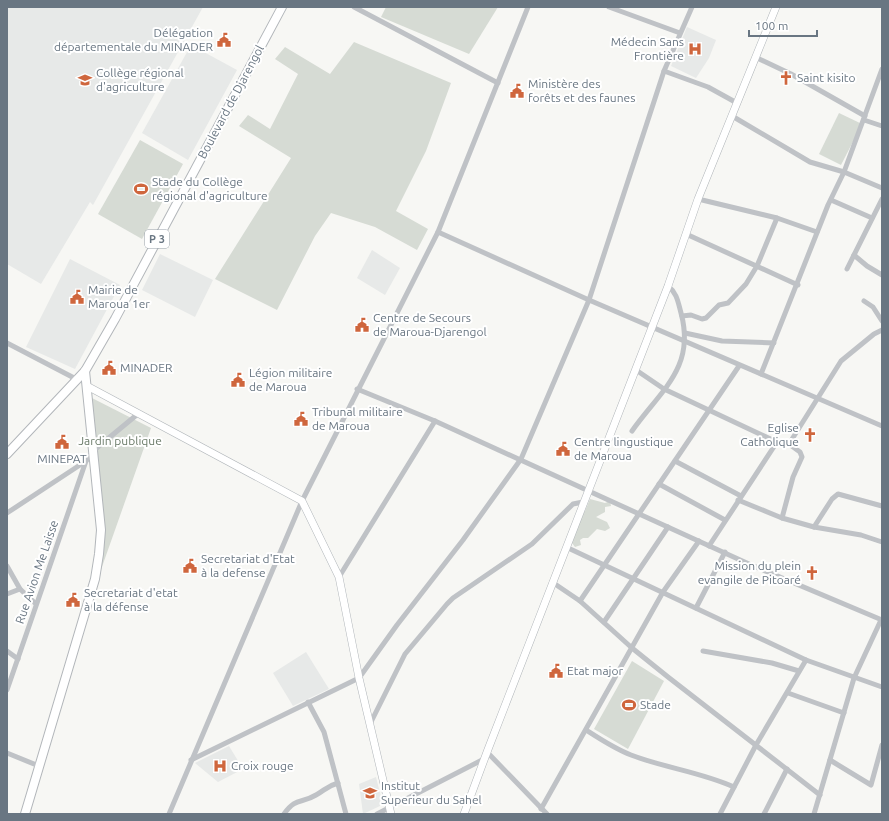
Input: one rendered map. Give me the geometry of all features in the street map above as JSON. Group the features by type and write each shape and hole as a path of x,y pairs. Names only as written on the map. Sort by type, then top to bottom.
{"main road":[{"name":"Boulevard de Djarengol","path":"7,454 85,371 115,319 282,7"},
{"path":"25,814 95,579 100,554 101,530 85,371"}],"street":[{"path":"354,7 498,83"},
{"path":"169,814 302,501 357,389 438,232 528,7"},
{"path":"609,7 680,33"},
{"path":"191,760 359,678 397,625 463,540 521,459 589,300 664,71 692,7"},
{"path":"464,814 552,582 636,370 668,286 698,200 776,7"},
{"path":"755,57 791,74 865,118 882,126"},
{"path":"761,374 798,285 830,200 844,172 882,69"},
{"path":"664,71 708,87 737,103"},
{"path":"732,116 810,162 844,172 882,188"},
{"path":"847,269 882,199"},
{"path":"698,200 777,218 817,232"},
{"path":"830,200 872,218"},
{"path":"682,316 691,315 702,319 706,318 717,306 728,303 746,284 757,266 777,218"},
{"path":"438,232 589,300 686,341 739,366 882,426"},
{"path":"686,234 798,285"},
{"path":"854,255 866,266 882,275"},
{"path":"632,432 677,372 683,358 686,341 682,316 675,292 668,286"},
{"path":"864,301 873,307 882,321"},
{"path":"789,444 819,399 841,362 874,334 882,330"},
{"path":"685,333 722,341 774,343"},
{"path":"7,343 78,380"},
{"path":"580,601 739,366"},
{"path":"636,370 664,389 777,442 789,444 800,452 802,457 793,476 782,518"},
{"path":"87,386 302,501 339,577 359,678 390,811"},
{"path":"357,389 435,421 709,546 881,620 854,678 814,814"},
{"path":"7,513 86,461 93,451 139,413"},
{"path":"339,577 435,421"},
{"path":"709,546 777,442"},
{"name":"Rue Avion Me Laisse","path":"7,690 86,461"},
{"path":"675,461 740,498 782,518 814,527 861,535 882,542"},
{"path":"659,484 725,520"},
{"path":"814,527 832,500 838,494 843,494 882,506"},
{"path":"370,724 405,654 447,604 453,598 532,544 572,504 583,502"},
{"path":"604,622 668,527"},
{"path":"541,809 663,592 698,540"},
{"path":"566,547 806,660 882,687"},
{"path":"696,608 725,552"},
{"path":"7,566 20,589 36,604"},
{"path":"552,582 580,601 632,648 820,794"},
{"path":"7,594 20,589"},
{"path":"7,651 18,659"},
{"path":"703,651 772,663 799,671"},
{"path":"720,814 756,745 788,693 806,660"},
{"path":"788,693 844,713"},
{"path":"308,702 324,732 346,814"},
{"path":"586,730 630,755 686,772 712,777 734,787"},
{"path":"830,760 871,785 882,745"},
{"path":"7,753 39,766"},
{"path":"485,756 547,814"},
{"path":"377,814 390,811 485,756"},
{"path":"764,814 787,769"},
{"path":"284,814 295,802 312,797 324,788 338,783"}],"shaded area":[{"name":"Collège régional d'agriculture","path":"7,7 203,7 93,205 90,202 41,284 7,264"},
{"name":"Médecin Sans Frontière","path":"687,27 716,40 709,58 696,78 671,66"},
{"path":"191,45 237,70 188,160 142,133"},
{"path":"372,250 400,268 385,295 357,278"},
{"path":"160,254 213,280 195,317 142,290"},
{"name":"Mairie de Maroua 1er","path":"70,259 120,285 75,369 26,347"},
{"path":"306,652 329,689 293,706 273,673"},
{"name":"Croix rouge","path":"229,746 243,769 218,782 195,763"},
{"name":"Institut Superieur du Sahel","path":"376,777 382,801 380,806 363,814 359,784"}],"green space":[{"path":"386,7 498,7 469,54 381,17"},
{"path":"354,42 451,83 426,151 396,211 428,229 417,250 375,227 331,213 315,236 277,310 215,279 291,158 239,126 248,115 270,129 298,74 275,59 285,47 330,74"},
{"path":"839,113 862,124 841,165 819,154"},
{"name":"Stade du Collège régional d'agriculture","path":"140,140 183,164 142,239 98,214"},
{"name":"Jardin publique","path":"90,397 151,428 97,581 104,529"},
{"path":"590,499 605,503 610,501 611,506 605,507 605,512 596,517 607,522 610,528 605,531 597,529 588,538 583,538 580,540 581,545 575,547 572,543 578,517 585,511"},
{"name":"Stade","path":"632,661 664,681 628,749 594,729"}],"place":[{"name":"Délégation départementale du MINADER","path":"224,40"},
{"name":"Médecin Sans Frontière","path":"695,49"},
{"name":"Saint kisito","path":"786,78"},
{"name":"Collège régional d'agriculture","path":"85,80"},
{"name":"Ministère des forêts et des faunes","path":"517,91"},
{"name":"Stade du Collège régional d'agriculture","path":"141,189"},
{"name":"Mairie de Maroua 1er","path":"77,297"},
{"name":"Centre de Secours de Maroua-Djarengol","path":"362,325"},
{"name":"MINADER","path":"109,368"},
{"name":"Légion militaire de Maroua","path":"238,380"},
{"name":"Tribunal militaire de Maroua","path":"301,419"},
{"name":"Eglise Catholique","path":"810,435"},
{"name":"MINEPAT","path":"62,442"},
{"name":"Centre lingustique de Maroua","path":"563,449"},
{"name":"Secretariat d'Etat à la defense","path":"190,566"},
{"name":"Mission du plein evangile de Pitoaré","path":"812,573"},
{"name":"Secretariat d'etat à la défense","path":"73,600"},
{"name":"Etat major","path":"556,671"},
{"name":"Stade","path":"629,705"},
{"name":"Croix rouge","path":"220,766"},
{"name":"Institut Superieur du Sahel","path":"370,793"}]}
